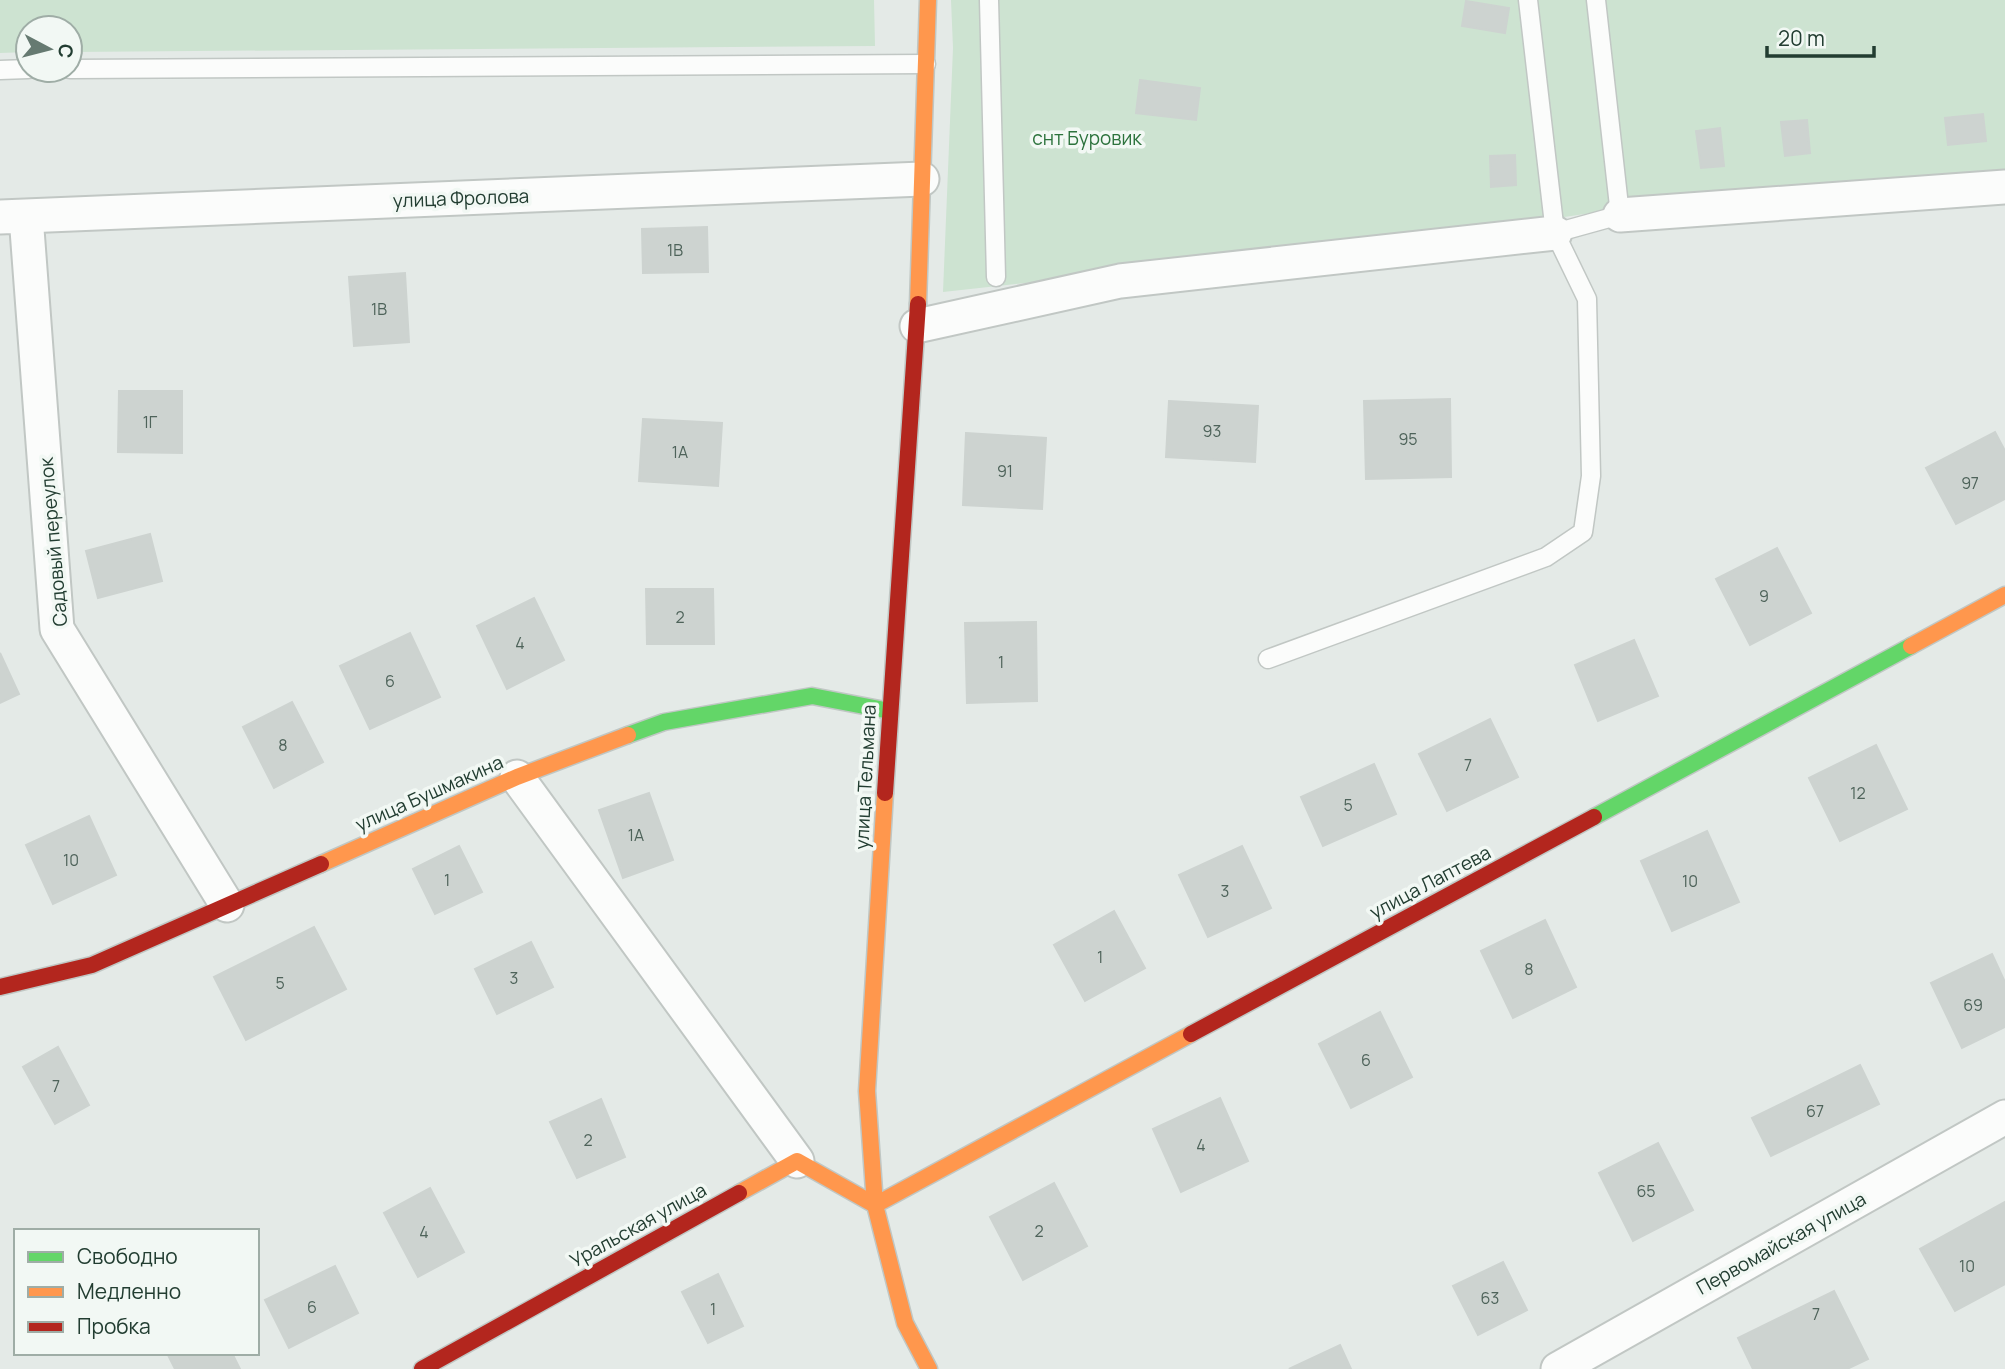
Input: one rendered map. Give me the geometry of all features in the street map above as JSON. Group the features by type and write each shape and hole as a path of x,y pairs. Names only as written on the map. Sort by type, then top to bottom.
{"street":[{"name":"улица Тельмана","path":"928,0 917,326 867,1091 875,1205 905,1323 929,1369"},
{"name":"улица Фролова","path":"13,216 922,179"},
{"path":"1620,215 2005,187"},
{"name":"Садовый переулок","path":"13,216 57,629 227,905"},
{"path":"917,326 1120,281 1555,233"},
{"name":"улица Лаптева","path":"875,1205 2005,595"},
{"name":"улица Бушмакина","path":"0,987 92,965 517,777 664,722 812,696 890,711"},
{"path":"517,777 797,1161 875,1205"},
{"name":"Первомайская улица","path":"1558,1369 2005,1117"},
{"name":"Уральская улица","path":"422,1369 797,1161"}],"lane":[{"path":"989,0 996,277"},
{"path":"1268,659 1546,557 1583,532 1591,476 1587,299 1555,233 1528,0"},
{"path":"1555,233 1620,215 1596,0"},
{"path":"84,69 926,64"}],"green space":[{"path":"0,0 874,0 875,46 84,52 84,14 14,14 14,52 0,53"},
{"name":"снт Буровик","path":"951,0 2005,0 2005,175 1719,194 1390,243 943,292 953,48"}],"building":[{"path":"1466,1 1509,8 1505,33 1462,26"},
{"path":"1140,80 1200,88 1196,120 1136,113"},
{"path":"1983,114 1986,141 1948,145 1945,118"},
{"path":"1807,120 1810,153 1785,156 1781,122"},
{"path":"1720,128 1724,166 1701,168 1696,131"},
{"path":"1515,155 1516,185 1491,187 1490,156"},
{"path":"707,227 708,272 643,273 642,229"},
{"path":"405,273 409,342 354,346 349,277"},
{"path":"119,391 182,391 182,453 118,452"},
{"path":"1450,399 1451,477 1366,479 1364,401"},
{"path":"1169,401 1258,406 1255,462 1166,457"},
{"path":"643,419 722,423 718,486 639,481"},
{"path":"1995,432 2005,451 2005,499 1956,524 1926,468"},
{"path":"966,433 1046,438 1042,509 963,505"},
{"path":"150,534 162,581 98,598 86,551"},
{"path":"1777,548 1811,613 1750,645 1716,579"},
{"path":"646,589 713,589 714,644 647,644"},
{"path":"534,598 564,660 507,689 477,626"},
{"path":"1036,622 1037,701 967,703 965,623"},
{"path":"410,633 440,697 370,729 340,666"},
{"path":"1634,640 1658,696 1598,721 1575,665"},
{"path":"0,653 19,694 0,703"},
{"path":"292,702 323,762 274,788 243,727"},
{"path":"1490,719 1518,777 1447,811 1419,754"},
{"path":"1876,745 1907,809 1840,841 1809,778"},
{"path":"1374,764 1396,814 1323,846 1301,797"},
{"path":"649,793 673,860 623,878 599,810"},
{"path":"89,816 116,875 53,904 26,845"},
{"path":"1707,831 1739,902 1672,931 1641,861"},
{"path":"459,846 482,892 435,914 413,869"},
{"path":"1242,846 1271,908 1208,937 1179,875"},
{"path":"1114,911 1145,968 1085,1001 1054,945"},
{"path":"1545,920 1576,987 1513,1018 1481,951"},
{"path":"314,927 346,989 246,1040 214,977"},
{"path":"531,942 553,987 497,1014 475,969"},
{"path":"1992,954 2005,982 2005,1027 1962,1048 1931,983"},
{"path":"1380,1012 1412,1077 1351,1108 1319,1044"},
{"path":"58,1047 89,1105 55,1124 23,1067"},
{"path":"1860,1065 1879,1104 1771,1156 1752,1118"},
{"path":"1220,1098 1248,1161 1181,1192 1153,1129"},
{"path":"601,1099 625,1157 577,1178 550,1122"},
{"path":"1658,1143 1693,1210 1633,1241 1599,1173"},
{"path":"1054,1183 1087,1246 1023,1280 990,1217"},
{"path":"430,1188 464,1252 418,1277 384,1213"},
{"path":"2005,1202 2005,1284 1955,1311 1920,1249"},
{"path":"1503,1262 1527,1310 1478,1335 1453,1286"},
{"path":"335,1266 358,1313 289,1348 265,1300"},
{"path":"718,1274 743,1326 708,1343 682,1292"},
{"path":"1834,1291 1868,1359 1847,1369 1753,1369 1738,1338"},
{"path":"1340,1345 1351,1369 1289,1369"},
{"path":"168,1355 233,1355 240,1369 175,1369"}],"traffic: fast":[{"path":"1594,817 1911,646"},
{"path":"628,735 664,722 812,696 890,711"}],"traffic: slow":[{"path":"918,304 928,0"},
{"path":"1911,646 2005,595"},
{"path":"321,864 517,777 628,735"},
{"path":"885,793 867,1091 875,1205 905,1323 929,1369"},
{"path":"739,1193 797,1161 875,1205 1191,1034"}],"traffic: jam":[{"path":"885,793 918,304"},
{"path":"1191,1034 1594,817"},
{"path":"0,987 92,965 321,864"},
{"path":"422,1369 739,1193"}]}
